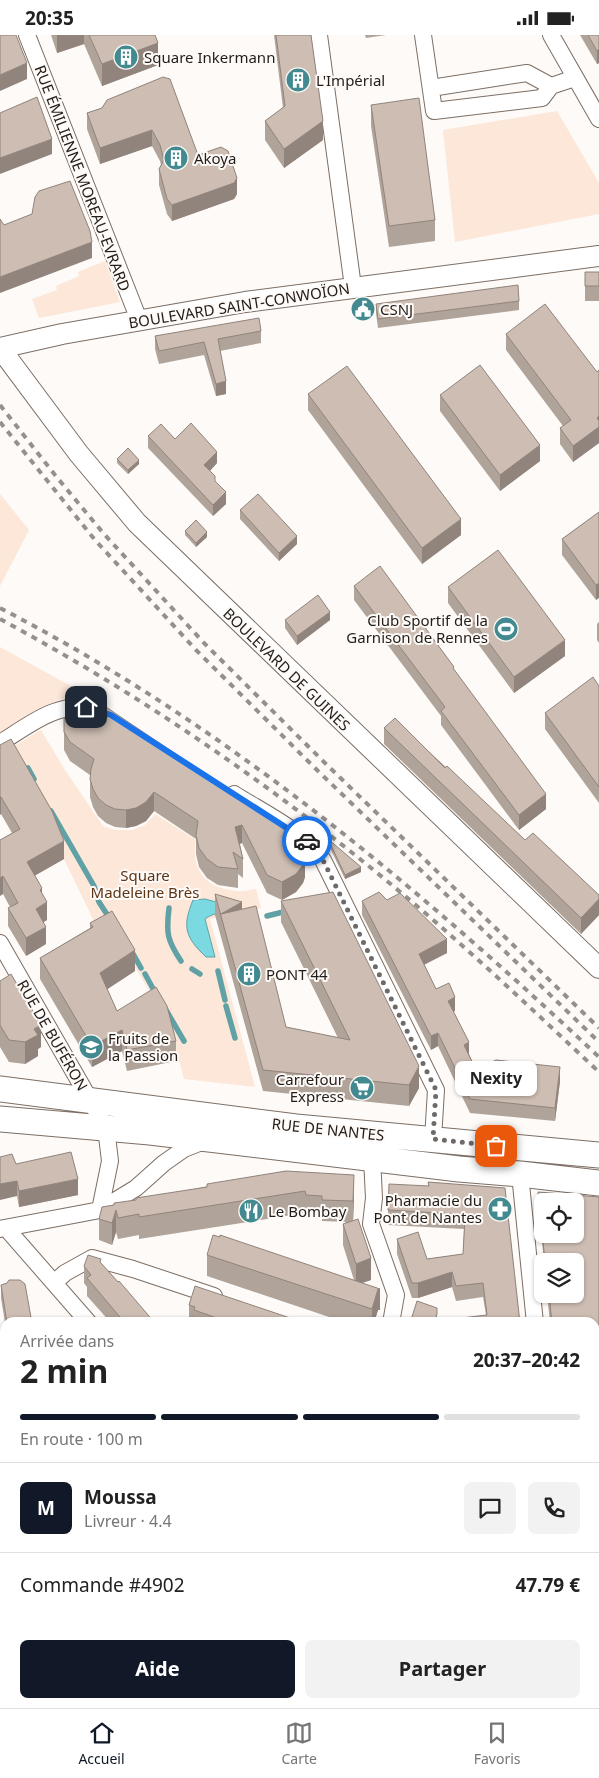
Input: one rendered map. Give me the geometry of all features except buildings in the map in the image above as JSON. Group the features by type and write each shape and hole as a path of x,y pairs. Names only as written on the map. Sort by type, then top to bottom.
{"main road":[{"name":"RUE DE NANTES","path":"0,1089 296,1127 599,1155"},
{"name":"RUE DE NANTES","path":"0,1119 209,1139 468,1170 599,1183"}],"street":[{"name":"RUE ÉMILIENNE MOREAU-EVRARD","path":"27,35 139,320"},
{"path":"319,35 353,287"},
{"path":"423,35 434,111 542,98 551,86 575,78"},
{"path":"551,35 599,119"},
{"path":"431,89 527,73 551,86"},
{"name":"BOULEVARD SAINT-CONWOÏON","path":"0,348 62,334 245,302 599,256"},
{"name":"BOULEVARD DE GUINES","path":"0,348 85,461 137,523 599,968"},
{"path":"0,743 34,722 60,709 86,707 104,713"},
{"path":"218,784 300,836 311,844 323,860 436,1090 433,1139"},
{"name":"RUE DE BUFÉRON","path":"0,943 90,1100"},
{"path":"90,1100 106,1128 110,1161 100,1209"},
{"name":"RUE DE NANTES","path":"3,1229 100,1209 136,1188 164,1163 184,1149 209,1139"},
{"path":"372,1158 374,1198 371,1224 396,1295 393,1317"},
{"path":"520,1174 534,1317"},
{"path":"3,1229 55,1282 84,1317"},
{"path":"55,1282 65,1273 92,1258 133,1269 232,1302"}],"green space":[{"path":"557,111 599,183 599,214 455,242 443,130"},
{"path":"105,261 120,302 39,318 32,299 57,290 56,286 79,276 78,272"},
{"path":"0,494 29,530 0,586"},
{"path":"0,647 96,700 81,698 61,699 34,712 0,733"},
{"name":"Square Madeleine Brès","path":"41,730 65,770 103,826 115,830 132,830 145,825 155,814 196,840 195,851 198,869 208,881 216,886 236,891 256,889 261,908 235,916 225,914 210,919 255,1087 184,1079 170,1026 113,930 101,936 64,859 52,828 7,750"}],"water":[{"path":"205,899 242,909 237,913 216,914 205,919 215,957 206,957 194,943 188,931 187,917 193,900"}],"waterway":[{"path":"28,768 34,779"},
{"path":"51,811 94,886 99,902 110,919"},
{"path":"169,908 170,942 181,961"},
{"path":"267,916 287,911"},
{"path":"132,952 141,968"},
{"path":"192,969 200,974"},
{"path":"218,971 225,1000"},
{"path":"145,974 156,994"},
{"path":"226,1006 235,1038"},
{"path":"166,1010 184,1041"}],"railway":[{"path":"0,405 104,534 204,643 599,1028"},
{"path":"0,422 95,540 196,650 318,771 599,1042"},
{"path":"0,608 82,653 162,703 240,756 315,811 460,931 599,1057"},
{"path":"0,619 55,649 161,715 213,749 314,823 411,901 506,985 599,1072"}],"way so far":[{"path":"307,841 318,851 323,860 436,1090 433,1139 496,1146"}],"place":[{"name":"Square Inkermann","path":"126,57"},
{"name":"L'Impérial","path":"298,80"},
{"name":"Akoya","path":"176,158"},
{"name":"CSNJ","path":"363,309"},
{"name":"Club Sportif de la Garnison de Rennes","path":"506,629"},
{"name":"PONT 44","path":"249,974"},
{"name":"Fruits de la Passion","path":"91,1047"},
{"name":"Carrefour Express","path":"362,1088"},
{"name":"Nexity","path":"496,1146"},
{"name":"Pharmacie du Pont de Nantes","path":"500,1209"},
{"name":"Le Bombay","path":"251,1211"}],"route":[{"path":"86,707 111,715 307,841"}]}
